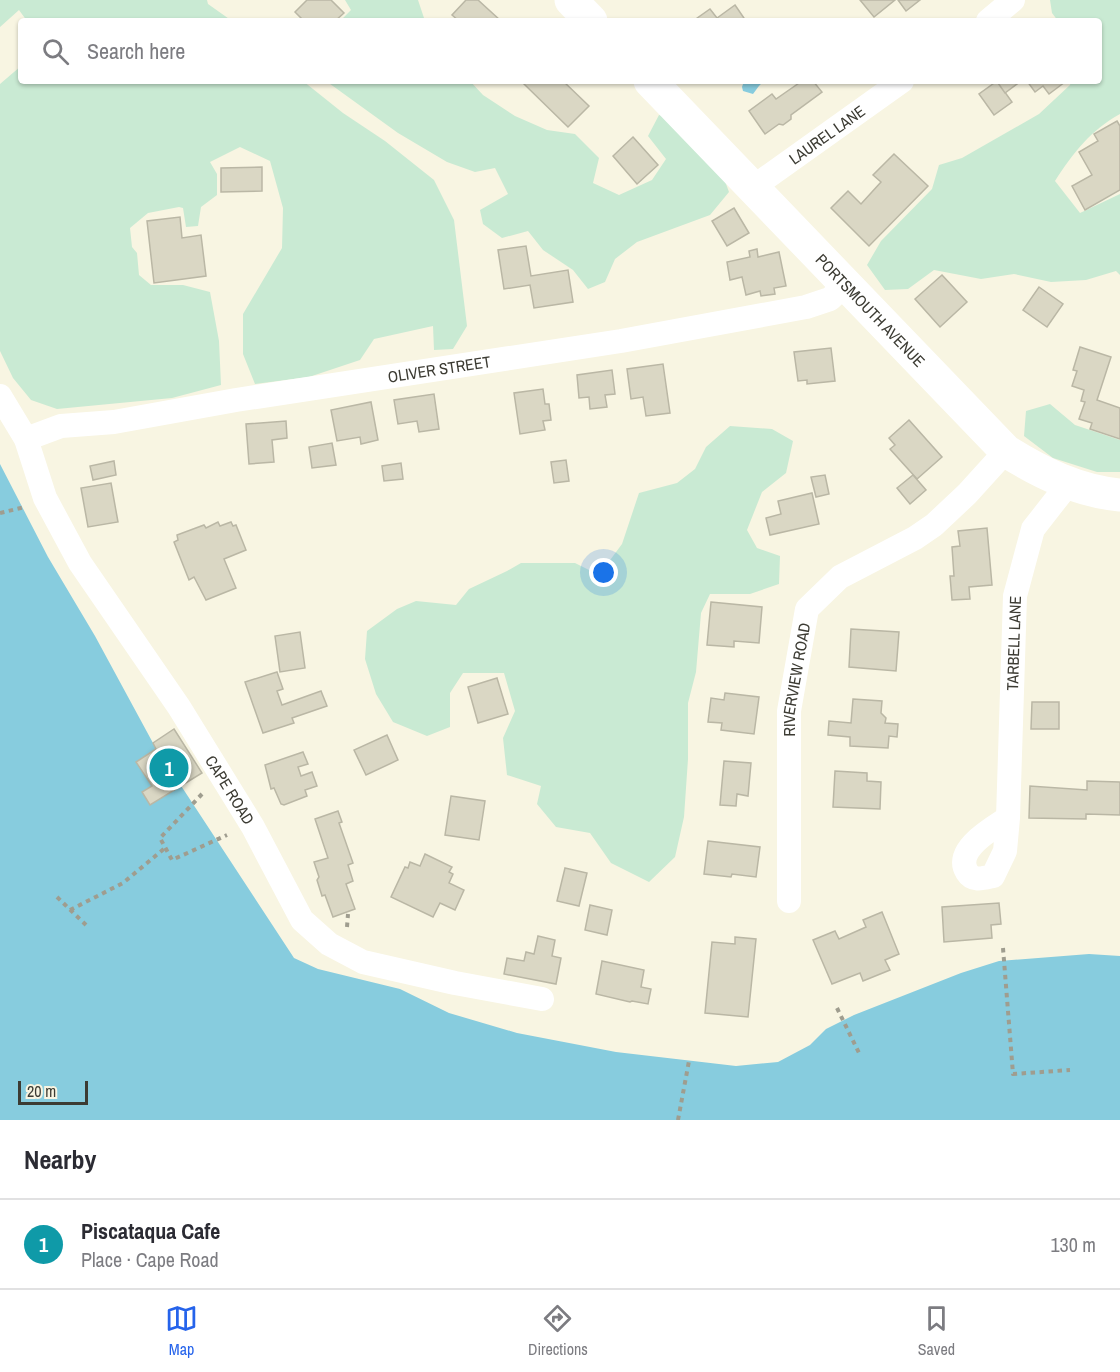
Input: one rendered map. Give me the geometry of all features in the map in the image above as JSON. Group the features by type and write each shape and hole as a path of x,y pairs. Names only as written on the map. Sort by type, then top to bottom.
{"main road":[{"name":"PORTSMOUTH AVENUE","path":"653,84 1006,451 1035,470 1069,483 1120,495"}],"street":[{"path":"992,18 1013,0"},
{"name":"LAUREL LANE","path":"752,188 898,84"},
{"name":"OLIVER STREET","path":"26,439 61,426 114,422 236,400 621,341 806,307 830,299 846,284"},
{"name":"CAPE ROAD","path":"0,396 26,439 45,498 80,563 179,707 253,827 302,920 329,944 363,962 455,983 542,999"},
{"name":"RIVERVIEW ROAD","path":"789,901 789,711 807,609 840,577 915,538 934,525 967,494 1006,451"},
{"name":"TARBELL LANE","path":"1008,818 1015,596 1033,529 1069,483"}],"path":[{"path":"0,513 26,507"},
{"path":"202,794 160,838 172,860 227,836"},
{"path":"70,910 123,883 165,848"},
{"path":"57,897 86,925"},
{"path":"1003,948 1013,1074 1070,1070"},
{"path":"837,1008 860,1055"},
{"path":"678,1120 689,1061"}],"green space":[{"path":"0,0 207,0 208,4 228,18 25,18 19,10 0,27"},
{"path":"345,0 418,0 424,18 343,18 351,10"},
{"path":"1050,0 1120,0 1120,114 1100,127 1083,143 1055,181 1080,213 1120,194 1120,275 1116,271 1086,280 1051,282 1014,274 981,279 934,270 908,289 885,290 867,265 881,241 932,189 939,165 962,158 1039,114 1070,84 1102,84 1102,18 1056,18 1052,13"},
{"path":"18,69 18,84 307,84 434,180 454,220 467,326 453,349 434,350 433,326 374,339 360,360 309,377 255,384 243,354 243,314 282,248 283,208 270,161 240,147 210,162 217,174 217,195 201,207 198,226 186,227 183,208 179,207 148,213 130,228 132,247 137,253 139,275 151,285 183,285 210,292 219,341 221,385 172,398 57,409 31,400 13,378 0,351 0,84"},
{"path":"330,84 473,84 483,95 515,116 547,130 575,134 599,158 593,183 619,195 652,180 666,159 648,136 659,115 677,119 719,165 729,192 710,215 637,242 615,259 605,282 588,289 573,270 543,250 528,231 502,238 483,224 480,210 508,194 495,168 475,172 447,162 398,133"},
{"path":"1050,404 1075,425 1120,440 1120,472 1097,472 1053,458 1024,436 1026,411"},
{"path":"730,426 772,429 793,441 786,473 762,492 747,530 757,548 780,556 779,584 750,594 710,594 701,613 696,672 688,703 688,759 684,817 675,857 649,882 611,863 590,833 556,827 537,804 541,786 507,775 503,738 515,711 504,673 463,673 450,693 450,727 427,736 393,722 376,694 365,659 367,631 397,609 416,601 456,605 469,589 521,563 575,563 599,575 622,544 639,493 677,483 695,469 706,447"}],"water":[{"path":"743,84 761,84 753,94 743,91"},
{"path":"0,464 48,557 95,636 153,743 294,958 318,969 400,989 449,1013 517,1033 616,1052 736,1066 778,1062 810,1045 826,1029 854,1015 961,973 999,961 1089,954 1120,956 1120,1120 0,1120"}],"building":[{"path":"307,0 331,0 344,13 338,18 301,18 295,12"},
{"path":"466,0 478,0 498,18 456,18 452,15"},
{"path":"860,0 895,0 874,17"},
{"path":"898,0 920,0 906,11"},
{"path":"735,5 744,18 717,18"},
{"path":"710,9 717,18 697,18"},
{"path":"524,84 566,84 589,106 568,127"},
{"path":"798,84 815,84 822,92 791,115 791,119 783,125 779,124 765,134 749,111 772,94 776,99"},
{"path":"993,84 999,84 1012,102 994,115 979,94"},
{"path":"999,84 1017,84 1005,93"},
{"path":"1029,84 1062,84 1049,94 1043,86 1035,92"},
{"path":"1117,121 1120,126 1120,190 1085,210 1072,186 1092,175 1079,152 1098,141 1094,134"},
{"path":"633,137 658,165 637,184 613,156"},
{"path":"894,154 928,186 869,246 831,208 848,191 861,204 881,182 873,175"},
{"path":"262,167 262,191 221,192 221,168"},
{"path":"734,208 749,233 727,246 712,221"},
{"path":"180,217 182,238 201,235 206,276 154,283 147,221"},
{"path":"526,246 531,276 568,270 573,302 534,308 530,285 504,289 498,250"},
{"path":"757,249 758,257 779,252 786,286 774,288 775,294 761,296 760,291 746,295 742,277 730,280 727,262 750,257 749,251"},
{"path":"942,275 967,302 940,327 915,299"},
{"path":"1039,287 1063,304 1047,327 1023,310"},
{"path":"1080,347 1111,357 1097,400 1120,408 1120,439 1090,429 1092,423 1079,419 1085,402 1081,401 1084,390 1072,386 1077,371 1073,370"},
{"path":"831,348 835,381 807,384 807,380 798,381 794,352"},
{"path":"663,364 670,413 646,416 643,397 631,399 627,369"},
{"path":"612,370 615,394 605,395 607,407 590,409 589,397 579,398 577,375"},
{"path":"543,389 545,404 549,404 551,420 543,421 545,430 520,434 514,393"},
{"path":"434,394 439,429 419,432 417,421 398,424 394,400"},
{"path":"371,402 378,440 361,444 360,437 337,441 331,410"},
{"path":"909,420 942,457 917,479 890,449 895,445 889,438"},
{"path":"286,421 287,438 272,440 274,462 249,464 246,424"},
{"path":"332,443 336,465 312,468 309,447"},
{"path":"566,460 569,481 554,483 551,462"},
{"path":"114,461 116,475 93,480 90,466"},
{"path":"401,463 403,479 384,481 382,466"},
{"path":"825,475 829,494 816,497 811,477"},
{"path":"913,475 926,490 910,504 897,488"},
{"path":"111,483 118,522 88,527 81,488"},
{"path":"812,493 819,524 770,535 766,518 781,514 778,501"},
{"path":"218,522 220,526 231,522 233,526 236,525 246,550 224,559 236,588 206,600 194,577 189,580 174,542 178,540 177,535 204,525 206,528"},
{"path":"987,528 992,585 969,587 970,599 952,600 950,576 954,576 952,547 960,546 958,531"},
{"path":"711,602 762,607 759,643 734,641 734,647 707,645"},
{"path":"851,629 899,632 896,671 849,667"},
{"path":"300,632 305,668 280,672 275,636"},
{"path":"277,672 283,689 277,691 282,705 321,691 327,706 292,718 294,723 263,733 245,682"},
{"path":"497,678 508,714 478,723 468,687"},
{"path":"725,693 759,697 754,734 721,730 722,723 708,722 711,698 724,700"},
{"path":"853,699 882,701 881,713 886,718 885,723 898,724 897,737 889,736 888,748 850,746 850,737 828,735 829,721 851,723"},
{"path":"1032,702 1059,702 1059,729 1031,729"},
{"path":"174,729 202,773 150,805 142,792 152,786 136,762 156,749 153,743"},
{"path":"387,735 398,760 366,775 354,750"},
{"path":"303,752 308,764 298,767 301,776 312,772 317,786 305,790 307,796 284,805 281,804 274,788 271,789 265,765"},
{"path":"724,761 751,763 748,796 737,794 736,806 720,805"},
{"path":"835,771 867,773 867,781 881,782 880,809 833,807"},
{"path":"1087,781 1120,782 1120,815 1086,814 1086,819 1029,818 1030,786 1087,790"},
{"path":"451,796 485,801 479,840 445,835"},
{"path":"338,811 342,822 339,823 353,863 348,865 353,881 346,884 355,909 333,917 317,880 319,877 314,862 328,858 315,819"},
{"path":"708,841 760,847 756,877 704,874"},
{"path":"425,854 452,867 449,872 453,874 449,883 464,890 455,910 440,903 433,917 391,897 405,867 408,868 410,862 420,866"},
{"path":"565,868 587,873 579,906 557,901"},
{"path":"999,903 1001,924 991,925 992,938 944,942 942,907"},
{"path":"590,905 612,910 607,935 585,930"},
{"path":"882,912 899,954 885,960 890,970 863,981 860,973 832,984 813,940 835,931 839,939 866,927 863,920"},
{"path":"538,936 555,940 552,956 561,958 556,984 504,974 507,958 524,961 526,952 534,954"},
{"path":"735,937 756,939 748,1017 705,1013 712,942 735,944"},
{"path":"602,961 644,970 641,987 651,989 648,1004 596,994"}],"place":[{"name":"Piscataqua Cafe","path":"169,768"}]}
